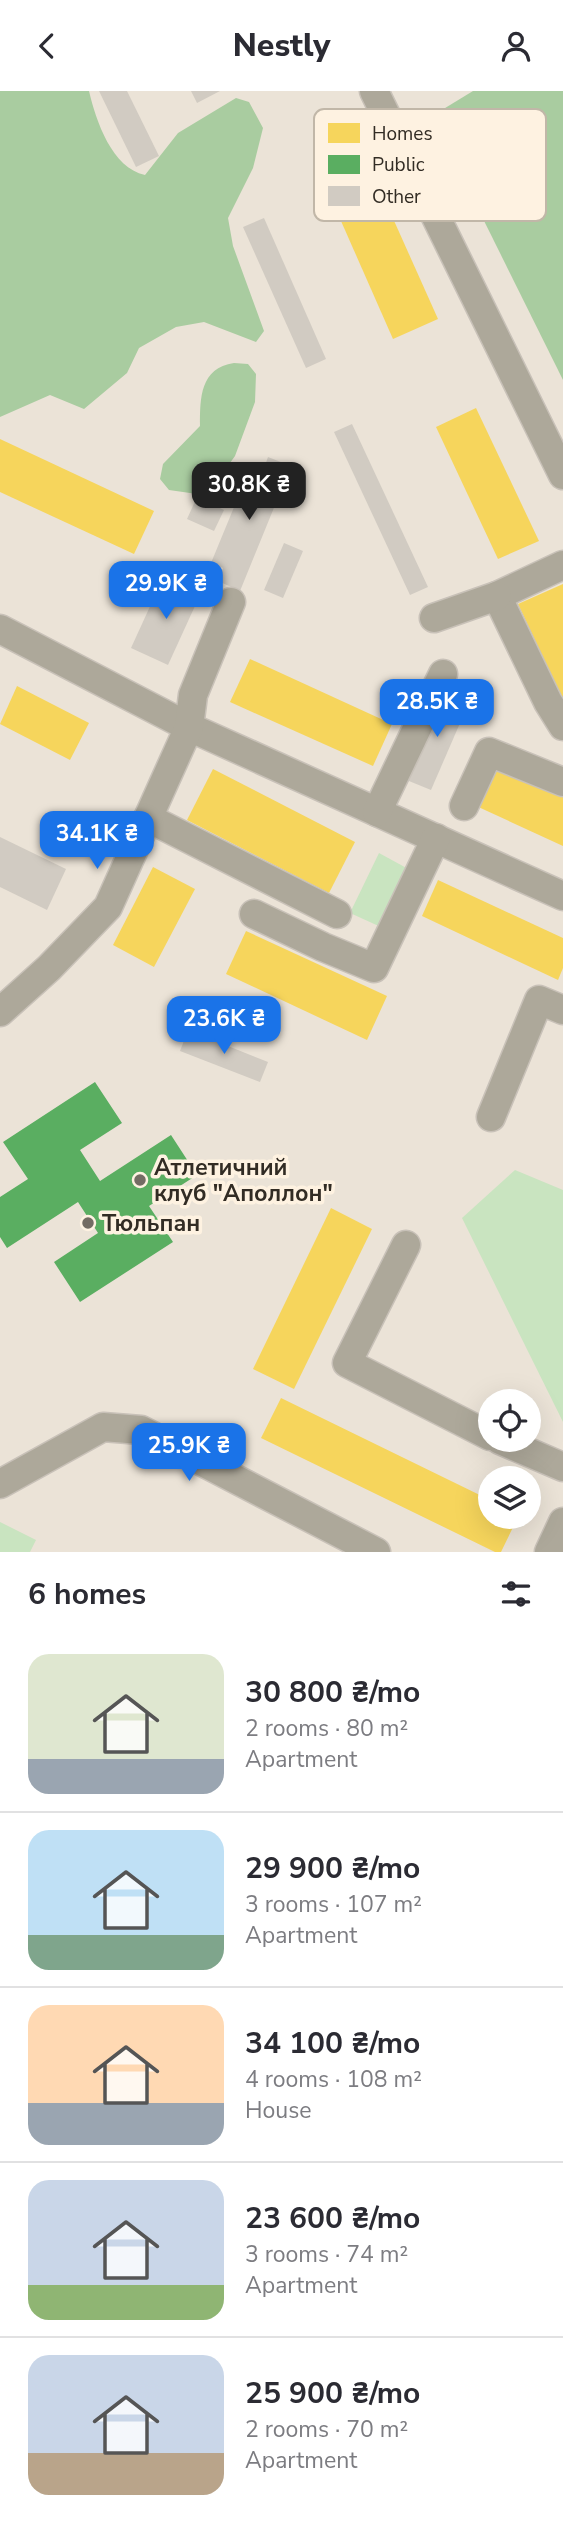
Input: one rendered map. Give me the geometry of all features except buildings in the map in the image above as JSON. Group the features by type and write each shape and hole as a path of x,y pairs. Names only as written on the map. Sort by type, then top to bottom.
{"street":[{"path":"374,91 383,109"},
{"path":"438,221 563,475"},
{"path":"434,618 497,596 563,565"},
{"path":"497,596 548,702 563,726"},
{"path":"0,1012 49,968 108,907 190,727 193,695 231,602"},
{"path":"0,629 190,727 563,896"},
{"path":"377,812 443,674"},
{"path":"464,806 489,751 563,782"},
{"path":"148,818 338,914"},
{"path":"254,914 374,968 436,838"},
{"path":"491,1117 540,1000 563,1010"},
{"path":"406,1245 347,1363 478,1430"},
{"path":"0,1484 103,1427 141,1430 376,1552"},
{"path":"528,1452 563,1467"},
{"path":"549,1552 563,1522"}],"green space":[{"path":"0,91 89,91 107,142 123,163 133,171 145,175 178,133 236,98 249,102 263,128 253,168 228,218 233,246 264,331 256,342 204,322 176,327 139,348 127,373 84,409 50,395 0,417"},
{"path":"473,91 563,91 563,380 484,221 546,221 546,109 443,109"},
{"path":"234,363 248,364 256,374 255,402 235,456 211,489 197,494 169,490 160,479 163,464 200,426 202,395 208,378 214,371"},
{"path":"379,853 412,871 383,928 350,913"},
{"path":"515,1170 563,1190 563,1422 462,1218"},
{"path":"0,1522 36,1540 30,1552 0,1552"}],"place":[{"name":"Атлетичний клуб \"Аполлон\"","path":"140,1180"},
{"name":"Тюльпан","path":"88,1223"}]}
